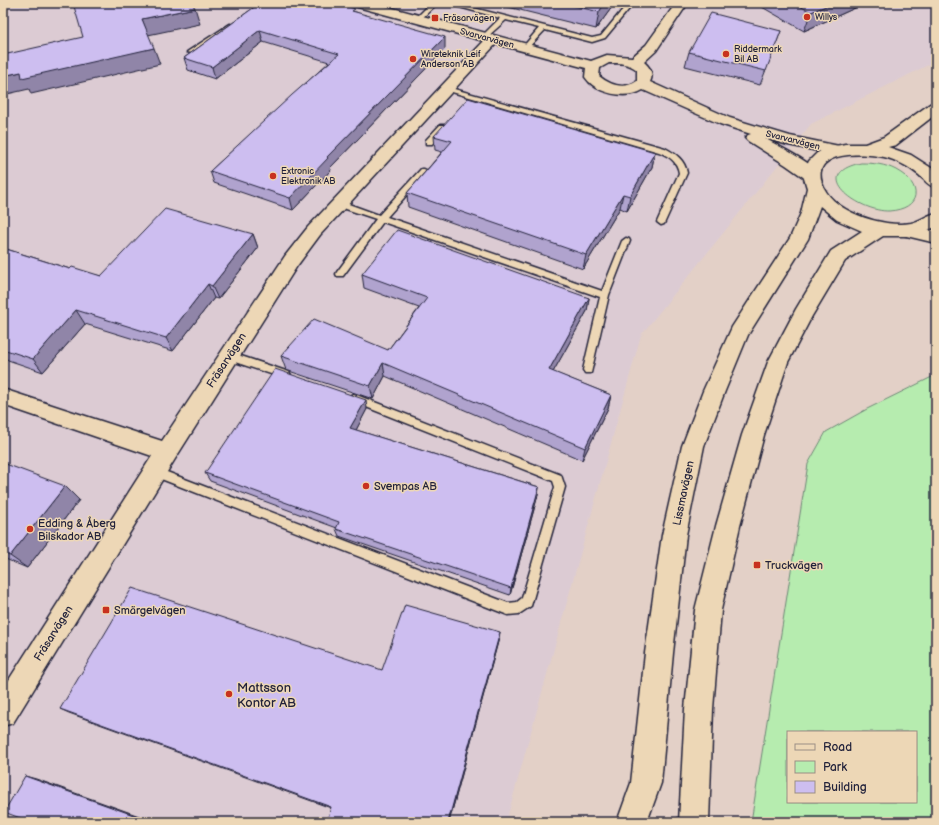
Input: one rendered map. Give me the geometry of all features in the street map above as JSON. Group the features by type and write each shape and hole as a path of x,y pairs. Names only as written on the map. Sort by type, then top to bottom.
{"main road":[{"path":"868,149 890,141 936,107"},
{"path":"838,150 868,149 900,157 917,165 936,180"},
{"name":"Lissmavägen","path":"632,822 646,783 659,653 674,535 693,446 714,391 739,333 799,239 810,213 815,164 824,156 838,150"},
{"path":"813,182 825,201 846,217 880,229 904,230 936,237"},
{"path":"904,230 924,226 936,219"},
{"path":"694,822 699,709 708,610 728,526 753,435 778,362 803,314 838,256 880,229"}],"street":[{"name":"Svarvarvägen","path":"359,3 592,66"},
{"path":"635,62 651,48 682,3"},
{"name":"Fräsarvägen","path":"3,713 167,452 291,261 314,231 447,90 489,38"},
{"path":"614,58 635,62 645,71 645,78 642,84 630,89 609,88 596,82 592,77 592,66 599,62 614,58"},
{"name":"Svarvarvägen","path":"642,84 725,121 792,161 813,182"},
{"name":"Svarvarvägen","path":"725,121 788,140 838,150"},
{"path":"3,397 167,452"}],"lane":[{"path":"418,19 435,3"},
{"path":"447,3 596,40 603,37 631,3"},
{"path":"489,38 504,18"},
{"path":"190,52 240,20"},
{"path":"525,48 543,28"},
{"path":"447,90 467,99 662,150 672,154 683,166 683,173 661,222"},
{"path":"429,142 449,119"},
{"path":"340,274 381,218 424,171"},
{"path":"340,204 605,295"},
{"path":"588,370 605,295 626,241"},
{"path":"229,356 294,378"},
{"path":"155,472 508,608 518,608 527,602 560,487 557,478 346,395"}],"shaded area":[{"path":"3,3 936,3 936,61 811,124 641,335 506,822 3,822"}],"green space":[{"path":"861,163 888,166 905,176 915,189 913,201 908,206 889,211 877,210 853,199 844,192 839,183 839,175 846,168"},
{"path":"936,375 936,822 751,822 808,464 826,432 867,409"}],"building":[{"path":"73,3 192,3 195,8 142,19 154,48 22,78 21,72 3,76 3,55 83,37"},
{"path":"260,3 335,3 355,9 352,11 445,37 327,157 328,158 290,198 210,171 292,95 339,54 260,30 212,67 184,58"},
{"path":"563,3 605,3 599,12"},
{"path":"794,3 833,3 811,12"},
{"path":"711,13 781,31 766,71 689,52"},
{"path":"468,98 655,152 630,196 623,194 586,255 407,193 452,141 434,136"},
{"path":"165,209 253,234 212,286 208,284 166,338 76,310 33,359 3,349 3,248 70,269 72,267 101,276"},
{"path":"397,230 589,298 549,370 611,395 585,448 383,363 370,386 281,356 314,319 388,350 427,298 362,274"},
{"name":"Svempas AB","path":"275,369 366,400 350,428 539,487 511,588 336,529 339,522 205,473"},
{"path":"3,463 65,486 10,556 3,553"},
{"path":"132,588 382,670 405,605 500,632 448,822 327,822 331,807 60,709"},
{"path":"25,776 153,822 31,822 4,812"}],"place":[{"name":"Willys","path":"807,17"},
{"name":"Fräsarvägen","path":"435,18"},
{"name":"Riddermark Bil AB","path":"726,54"},
{"name":"Wireteknik Leif Anderson AB","path":"413,59"},
{"name":"Extronic Elektronik AB","path":"273,176"},
{"name":"Svempas AB","path":"366,486"},
{"name":"Edding & Åberg Bilskador AB","path":"30,529"},
{"name":"Truckvägen","path":"757,565"},
{"name":"Smärgelvägen","path":"106,610"},
{"name":"Mattsson Kontor AB","path":"229,694"}]}
